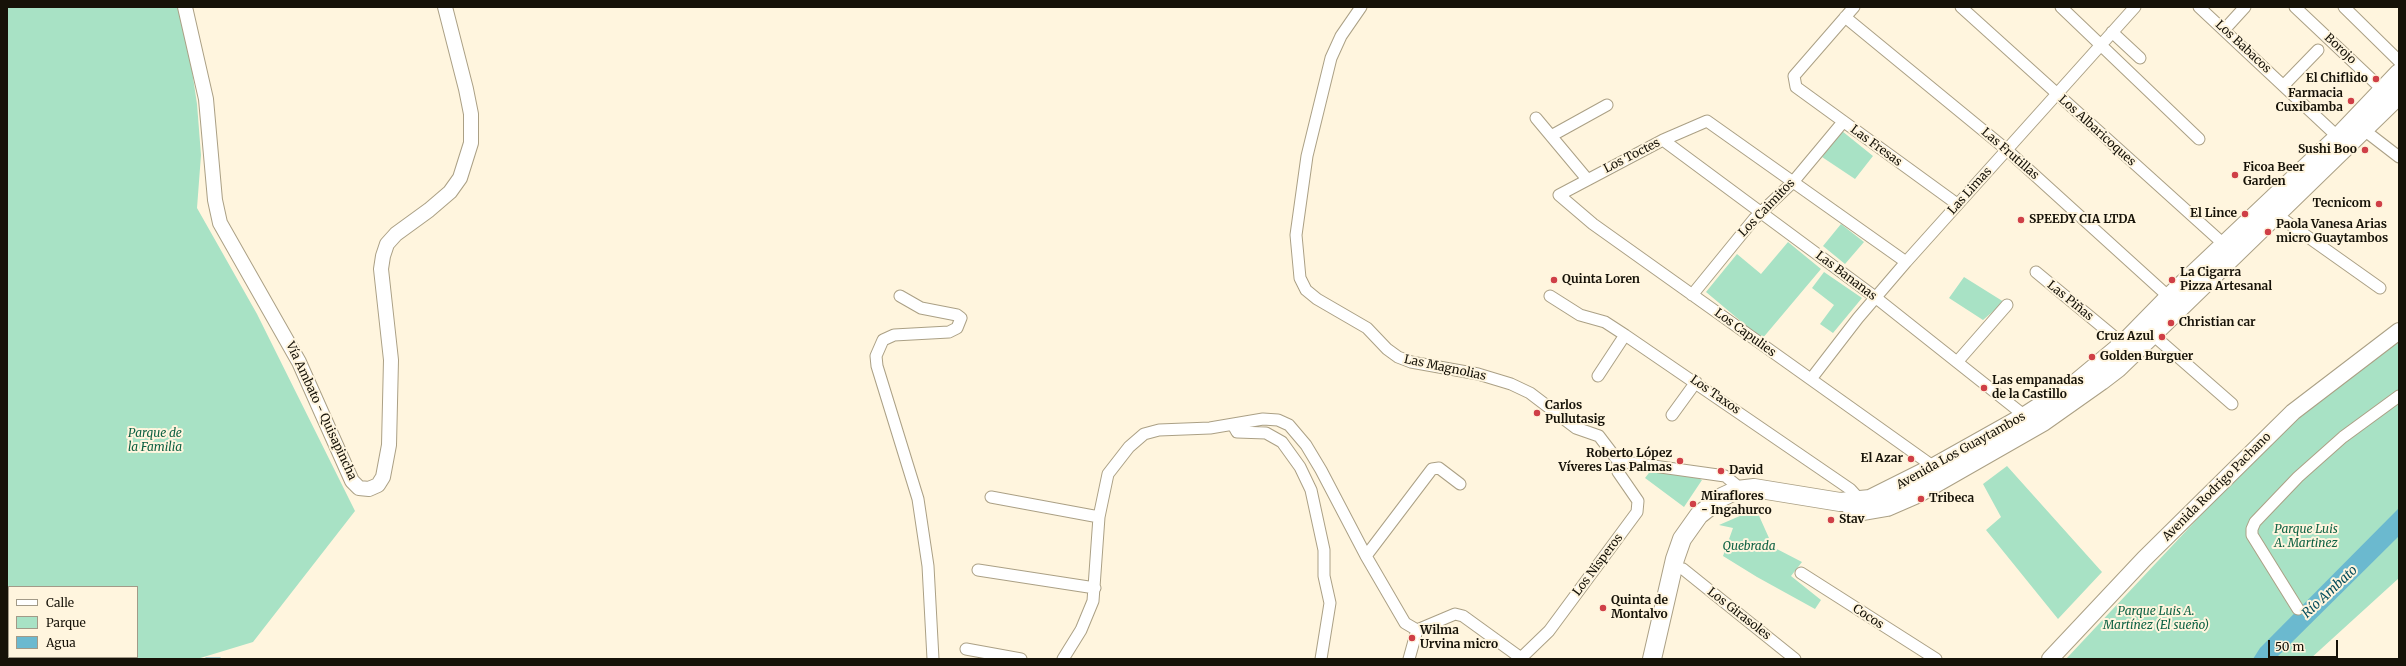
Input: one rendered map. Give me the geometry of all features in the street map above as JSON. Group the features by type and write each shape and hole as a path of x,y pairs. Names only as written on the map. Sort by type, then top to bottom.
{"main road":[{"name":"Avenida Los Guaytambos","path":"1861,506 2025,416 2076,383 2124,344 2169,297 2230,249 2277,215 2364,130 2394,97 2399,73"},
{"name":"Avenida Los Guaytambos","path":"1738,494 1762,488 1861,506 1887,507 1917,494 2043,422 2118,368 2338,137 2394,97"},
{"name":"Avenida Rodrigo Pachano","path":"2050,659 2144,559 2293,412 2399,331"},
{"path":"1652,659 1674,559 1682,539 1702,519 1738,494"},
{"path":"1661,659 1683,569 1702,519"}],"street":[{"name":"Vía Ambato - Quisapincha","path":"185,7 206,99 215,200 220,223 299,362 352,481 359,488 369,489 378,485 383,477 388,445 391,360 381,269 383,256 387,244 396,234 429,210 450,192 460,178 471,143 470,114 466,89 445,7"},
{"name":"Las Magnolias","path":"1361,7 1341,36 1331,58 1307,156 1296,235 1300,278 1306,290 1317,299 1367,328 1387,349 1398,357 1411,362 1478,374 1511,384 1530,393 1576,428 1599,436 1618,461"},
{"path":"1845,17 1854,7"},
{"name":"Los Albaricoques","path":"1961,7 2230,249"},
{"path":"2061,7 2199,139"},
{"name":"Las Limas","path":"1811,380 1876,297 1906,262 2135,7"},
{"name":"Los Babacos","path":"2199,7 2338,137"},
{"path":"2224,30 2245,7"},
{"name":"Borojo","path":"2295,7 2394,97"},
{"path":"2344,7 2399,60"},
{"name":"Las Fresas","path":"1845,17 1794,76 1796,88 1957,204"},
{"name":"Las Frutillas","path":"1845,17 2007,150 2169,297"},
{"path":"2112,32 2140,58"},
{"path":"2284,85 2318,50"},
{"path":"1551,136 1607,105"},
{"path":"1536,118 1587,179"},
{"name":"Los Toctes","path":"1559,195 1663,140 1707,121 1793,182"},
{"name":"Los Caimitos","path":"1692,295 1761,212 1793,182 1843,122"},
{"path":"2364,130 2399,156"},
{"name":"Las Bananas","path":"1663,140 1876,297 2025,416"},
{"path":"1793,182 1906,262"},
{"name":"Los Capulies","path":"1559,195 1593,224 1934,467"},
{"path":"2277,215 2380,288"},
{"name":"Las Piñas","path":"2036,272 2124,344"},
{"path":"900,296 921,308 957,315 961,318 957,328 949,332 894,336 883,340 876,356 877,366 919,505 928,566 933,659"},
{"name":"Los Taxos","path":"1550,296 1580,315 1604,322 1696,382 1850,488 1861,506"},
{"path":"1958,362 2007,305"},
{"path":"2152,334 2232,404"},
{"path":"1598,376 1625,335"},
{"path":"1672,415 1696,382"},
{"path":"2298,609 2252,535 2252,529 2255,522 2298,477 2343,437 2399,396"},
{"path":"1063,659 1089,613 1095,588 1099,517 1108,474 1129,447 1144,434 1159,430 1232,425 1263,419 1278,420 1288,425 1306,445 1321,470 1366,556 1405,623 1416,630"},
{"path":"1232,425 1237,432 1266,433 1282,442 1300,467 1311,490 1324,550 1324,576 1330,603 1321,659"},
{"path":"1618,461 1725,476 1731,479 1738,494"},
{"name":"Los Nisperos","path":"1520,658 1549,631 1637,512 1638,501 1618,472 1618,461"},
{"path":"1366,556 1432,469 1439,468 1460,484"},
{"path":"991,498 1099,517"},
{"name":"Los Girasoles","path":"1683,569 1796,659"},
{"path":"978,570 1095,588"},
{"name":"Cocos","path":"1801,573 1918,649 1936,659"},
{"path":"1416,630 1455,614 1463,616 1520,658"},
{"path":"1409,659 1416,630"},
{"path":"966,649 1021,659"}],"green space":[{"name":"Parque de la Familia","path":"7,7 180,7 188,44 197,104 201,155 197,208 257,314 355,511 253,642 197,659 7,659"},
{"path":"1842,131 1873,156 1855,179 1822,157"},
{"path":"1841,224 1864,242 1845,264 1823,246"},
{"path":"1788,242 1821,269 1762,339 1706,292 1737,254 1761,274"},
{"path":"1824,272 1862,298 1833,333 1820,324 1834,305 1812,288"},
{"path":"1964,277 2004,302 1983,320 1949,298"},
{"name":"Parque Luis A. Martinez","path":"2399,340 2399,578 2310,659 2066,659 2291,419"},
{"path":"2007,466 2102,572 2058,619 1986,530 2001,517 1983,484"},
{"path":"1652,469 1692,475 1702,480 1684,507 1645,478"},
{"name":"Quebrada","path":"1756,509 1773,547 1802,562 1791,576 1821,600 1815,609 1757,577 1723,556 1733,528 1719,525"}],"water":[{"name":"Río Ambato","path":"2399,508 2399,536 2275,659 2253,659 2260,648"}],"waterway":[{"path":"206,659 220,659"}],"place":[{"name":"El Chiflido","path":"2376,79"},
{"name":"Farmacia Cuxibamba","path":"2351,101"},
{"name":"Sushi Boo","path":"2365,150"},
{"name":"Ficoa Beer Garden","path":"2235,175"},
{"name":"Tecnicom","path":"2379,204"},
{"name":"El Lince","path":"2245,214"},
{"name":"SPEEDY CIA LTDA","path":"2021,220"},
{"name":"Paola Vanesa Arias micro Guaytambos","path":"2268,232"},
{"name":"Quinta Loren","path":"1554,280"},
{"name":"La Cigarra Pizza Artesanal","path":"2172,280"},
{"name":"Christian car","path":"2171,323"},
{"name":"Cruz Azul","path":"2162,337"},
{"name":"Golden Burguer","path":"2092,357"},
{"name":"Las empanadas de la Castillo","path":"1984,388"},
{"name":"Carlos Pullutasig","path":"1537,413"},
{"name":"El Azar","path":"1911,459"},
{"name":"Roberto López Víveres Las Palmas","path":"1680,461"},
{"name":"David","path":"1721,471"},
{"name":"Tribeca","path":"1921,499"},
{"name":"Miraflores - Ingahurco","path":"1693,504"},
{"name":"Stav","path":"1831,520"},
{"name":"Quinta de Montalvo","path":"1603,608"},
{"name":"Wilma Urvina micro","path":"1412,638"}],"park label":[{"name":"Parque Luis A. Martínez (El sueño)","path":"2156,619"}]}
